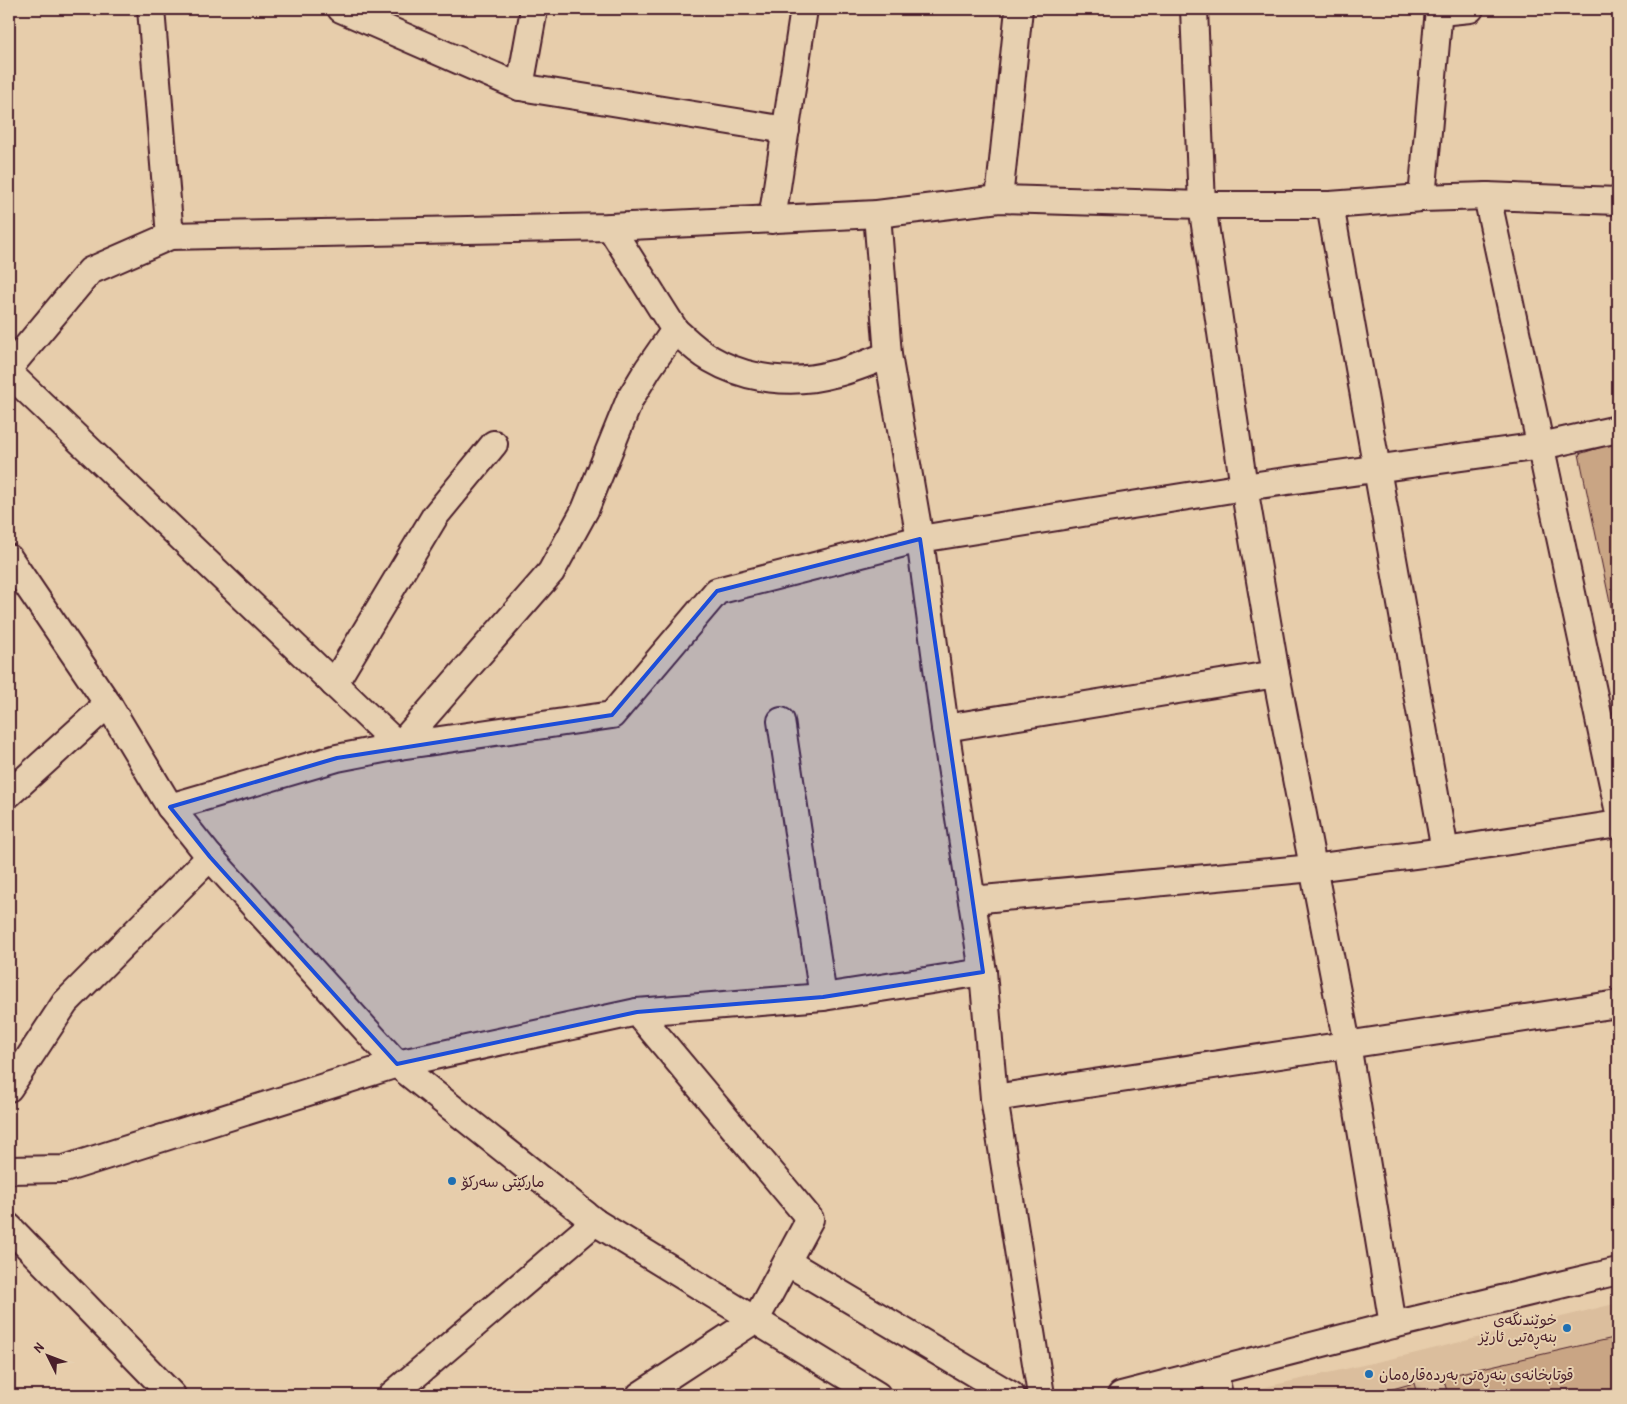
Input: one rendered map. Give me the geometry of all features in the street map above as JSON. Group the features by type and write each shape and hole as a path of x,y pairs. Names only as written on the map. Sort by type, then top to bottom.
{"street":[{"path":"151,9 170,236"},
{"path":"341,9 520,87 786,130"},
{"path":"520,87 534,9"},
{"path":"772,220 804,9"},
{"path":"999,198 1019,9"},
{"path":"1194,9 1202,205 1244,487 1276,674 1347,1044 1393,1325"},
{"path":"1422,198 1439,10 1470,9"},
{"path":"9,368 90,271 170,236 610,228 877,214 999,198 1202,205 1330,205 1422,198 1487,196 1618,201"},
{"path":"1487,196 1618,808"},
{"path":"1330,205 1445,851"},
{"path":"877,214 888,355 920,539 983,972 994,1098 1041,1395"},
{"path":"610,228 675,330 711,359 734,370 771,379 812,378 834,374 888,355"},
{"path":"399,746 551,572 585,510 630,399 675,330"},
{"path":"9,373 399,746"},
{"path":"170,806 337,758 399,746 612,715 718,590 920,539 1244,487 1541,446 1618,429"},
{"path":"334,684 435,516 494,444"},
{"path":"9,558 108,704 170,806 210,857 397,1064 595,1222 756,1319 870,1394"},
{"path":"946,728 1276,674"},
{"path":"9,794 108,704"},
{"path":"781,721 823,997"},
{"path":"972,900 1313,868 1445,851 1618,824"},
{"path":"9,1088 65,1003 210,857"},
{"path":"9,1170 64,1169 397,1064 637,1012 823,997 983,972"},
{"path":"994,1098 1618,1004"},
{"path":"637,1012 810,1219 756,1319 640,1395"},
{"path":"409,1390 595,1222"},
{"path":"9,1227 172,1395"},
{"path":"787,1262 1012,1395"},
{"path":"1121,1395 1216,1383 1393,1325 1618,1271"}],"highlighted area":[{"path":"920,539 983,972 823,997 637,1012 397,1064 210,857 170,807 337,758 612,715 717,591"}],"shaded area":[{"name":"خوێندنگەی بنەڕەتیی ئارێز","path":"1618,1303 1618,1395 1230,1395 1412,1354"}],"building":[{"path":"1618,442 1618,641 1579,454"},
{"path":"1618,1337 1618,1395 1589,1395 1589,1393 1577,1395 1448,1395 1443,1377"},
{"path":"1414,1383 1417,1395 1375,1394"}],"place":[{"name":"مارکێتی سەرکۆ","path":"452,1181"},
{"name":"خوێندنگەی بنەڕەتیی ئارێز","path":"1567,1328"},
{"name":"قوتابخانەی بنەڕەتی بەردەقارەمان","path":"1369,1374"}]}
